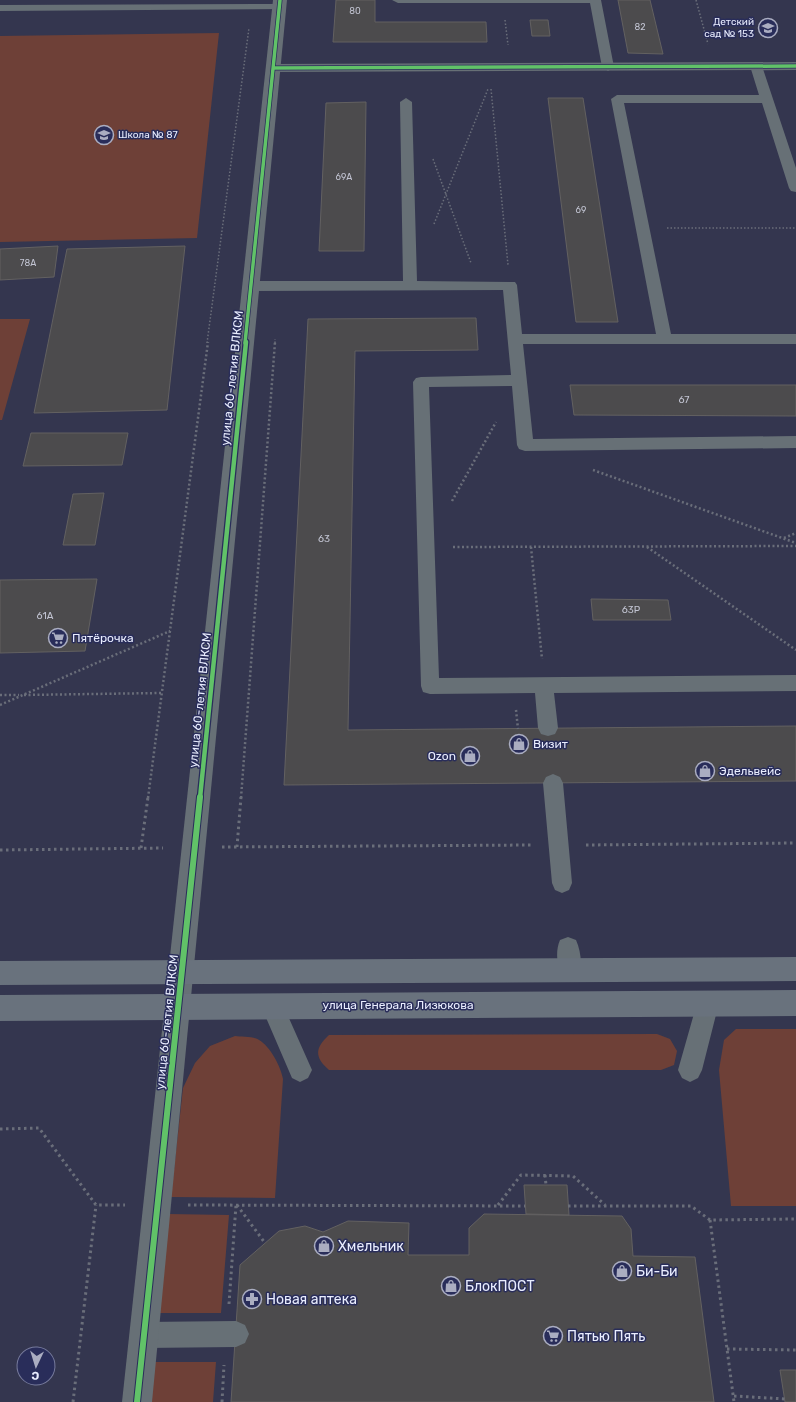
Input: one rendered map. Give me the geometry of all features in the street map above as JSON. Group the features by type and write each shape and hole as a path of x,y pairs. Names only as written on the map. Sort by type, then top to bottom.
{"main road":[{"path":"0,973 182,973 569,959 796,969"},
{"name":"улица Генерала Лизюкова","path":"0,1008 796,1003"}],"street":[{"name":"улица 60-летия ВЛКСМ","path":"137,1402 252,286 279,3"},
{"path":"273,68 796,66"}],"lane":[{"path":"398,0 595,0 608,67"},
{"path":"0,8 252,7 279,3"},
{"path":"756,66 796,188"},
{"path":"665,339 617,99 767,99"},
{"path":"406,102 410,286"},
{"path":"252,286 510,285 525,445 796,442"},
{"path":"515,339 796,339"},
{"path":"519,380 421,382 430,686 796,683"},
{"path":"544,685 548,728"},
{"path":"553,783 562,883"},
{"path":"690,1070 708,1003"},
{"path":"272,1006 300,1070"},
{"path":"144,1335 236,1334"}],"path":[{"path":"696,0 715,66"},
{"path":"502,1 510,67"},
{"path":"141,848 252,7"},
{"path":"432,229 490,83 510,285"},
{"path":"432,157 480,285"},
{"path":"643,228 796,228"},
{"path":"237,847 275,333"},
{"path":"449,505 519,380"},
{"path":"592,469 796,542"},
{"path":"784,538 796,532"},
{"path":"426,547 796,546"},
{"path":"531,547 544,685"},
{"path":"646,547 796,650"},
{"path":"0,705 170,631"},
{"path":"0,695 161,693"},
{"path":"0,850 195,847 796,843"},
{"path":"0,1129 39,1128 96,1205 73,1402"},
{"path":"498,1206 521,1175 573,1176 605,1205"},
{"path":"545,1175 546,1185"},
{"path":"96,1205 526,1206"},
{"path":"236,1205 265,1243"},
{"path":"568,1206 691,1206 710,1220 796,1219"},
{"path":"710,1220 734,1402"},
{"path":"727,1349 796,1350"},
{"path":"734,1396 785,1399"}],"shaded area":[{"path":"219,33 197,238 0,242 0,36"},
{"path":"0,319 30,319 2,420 0,420"},
{"path":"736,1029 796,1029 796,1206 731,1206 719,1070 724,1040"},
{"path":"657,1034 670,1039 677,1051 674,1065 661,1070 329,1070 321,1061 318,1052 321,1044 329,1035"},
{"path":"235,1036 254,1038 263,1043 274,1057 282,1074 283,1079 275,1198 171,1197 183,1088 195,1063 210,1046"},
{"path":"168,1214 229,1215 221,1313 158,1313"},
{"path":"150,1362 216,1362 213,1402 146,1402"}],"building":[{"path":"336,0 375,0 375,22 486,22 487,42 333,42"},
{"path":"618,0 650,0 663,54 628,53"},
{"path":"530,20 548,20 550,36 532,36"},
{"path":"548,98 583,98 618,322 576,322"},
{"path":"366,102 364,251 319,251 326,103"},
{"path":"58,246 54,277 0,280 0,249"},
{"path":"185,246 167,410 34,413 67,249"},
{"path":"476,318 478,350 355,351 348,730 796,726 796,781 284,785 308,319"},
{"path":"570,385 796,385 796,416 574,415"},
{"path":"31,433 128,433 122,465 23,466"},
{"path":"104,493 95,545 63,545 73,494"},
{"path":"97,579 85,651 0,653 0,580"},
{"path":"591,599 668,600 671,620 593,620"},
{"path":"524,1185 567,1185 569,1215 526,1214"},
{"path":"484,1214 622,1216 631,1229 633,1256 695,1257 714,1402 231,1402 240,1265 279,1231 305,1226 323,1232 348,1221 409,1223 408,1255 469,1255 469,1228"},
{"path":"780,1370 796,1370 796,1402 785,1402"}],"cycle path":[{"path":"137,1402 182,973 280,0"},
{"path":"273,68 796,66"}],"place":[{"name":"Детский сад № 153","path":"768,28"},
{"name":"Школа № 87","path":"104,135"},
{"name":"Пятёрочка","path":"58,638"},
{"name":"Визит","path":"519,744"},
{"name":"Ozon","path":"470,756"},
{"name":"Эдельвейс","path":"705,771"},
{"name":"Хмельник","path":"324,1246"},
{"name":"Би-Би","path":"622,1271"},
{"name":"БлокПОСТ","path":"451,1286"},
{"name":"Новая аптека","path":"252,1299"},
{"name":"Пятью Пять","path":"553,1336"}]}
